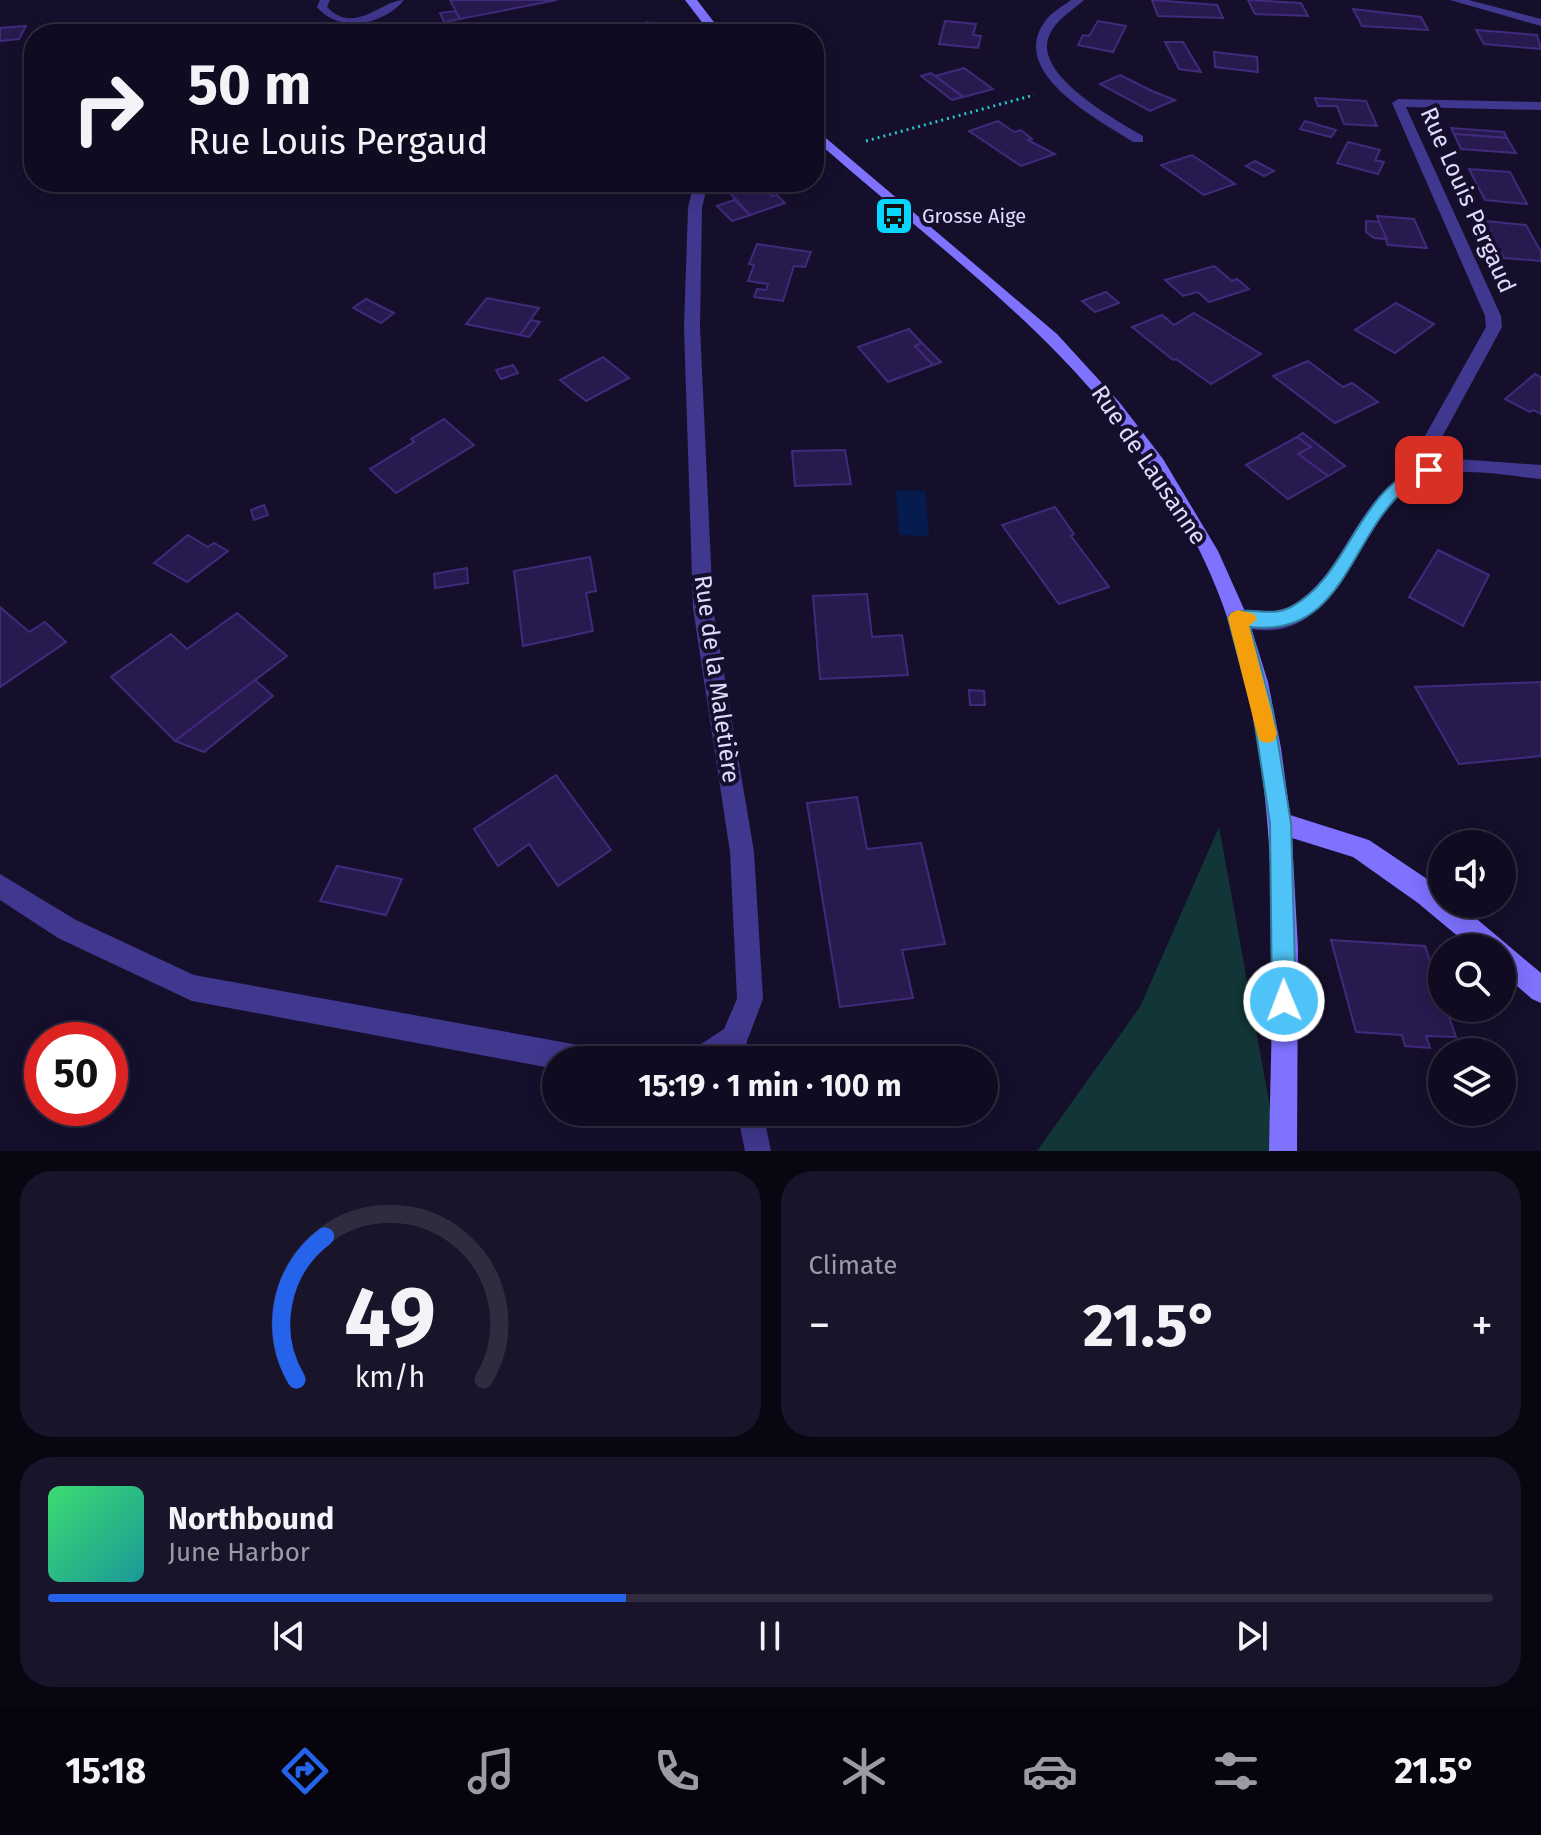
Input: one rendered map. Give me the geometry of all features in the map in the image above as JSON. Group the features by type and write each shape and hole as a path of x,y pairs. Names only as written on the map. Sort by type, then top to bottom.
{"main road":[{"path":"694,4 709,24"},
{"name":"Rue de Lausanne","path":"824,141 1038,324 1094,382 1184,507 1214,563 1238,618 1263,712 1281,823 1283,1151"},
{"path":"1281,823 1360,848 1427,894 1475,934"},
{"path":"1516,968 1541,990"}],"street":[{"path":"1078,0 1056,14 1044,29 1042,60 1050,75 1062,87 1138,139"},
{"path":"1456,0 1541,23"},
{"name":"Rue Louis Pergaud","path":"1429,470 1425,452 1494,327 1493,316 1398,103 1541,106"},
{"name":"Rue de la Maletière","path":"699,192 695,208 692,327 703,608 742,852 750,999 737,1046"},
{"path":"1238,618 1272,622 1296,614 1319,598 1390,494 1409,478 1429,470 1457,466 1541,472"},
{"path":"0,886 67,929 192,988 542,1052"}],"lane":[{"path":"325,0 322,7 330,16 352,19 379,15 399,0"},
{"path":"753,1126 758,1151"}],"path":[{"path":"834,150 1062,87"}],"green space":[{"path":"1219,827 1278,1151 1037,1151 1140,1007"}],"water":[{"path":"896,490 925,491 929,536 899,535"}],"building":[{"path":"450,0 557,0 460,19"},
{"path":"1152,0 1217,5 1223,18 1158,16"},
{"path":"1248,0 1301,3 1308,16 1255,14"},
{"path":"1353,9 1421,17 1428,30 1362,26"},
{"path":"455,11 460,19 444,22 440,13"},
{"path":"945,21 976,24 973,35 981,36 978,48 939,44"},
{"path":"1098,21 1126,26 1113,52 1078,45 1083,35 1089,36"},
{"path":"24,26 19,39 0,41 0,28"},
{"path":"1476,30 1537,35 1541,49 1484,44"},
{"path":"1165,42 1183,42 1201,72 1179,69"},
{"path":"1214,52 1257,57 1258,72 1215,67"},
{"path":"964,68 993,89 964,97 935,76"},
{"path":"931,73 963,97 952,100 921,76"},
{"path":"1120,75 1175,100 1150,111 1100,84"},
{"path":"1315,98 1366,101 1377,126 1344,124 1337,106 1318,106"},
{"path":"998,121 1014,132 1021,130 1032,139 1028,140 1055,154 1021,166 969,131"},
{"path":"1305,121 1336,130 1331,137 1300,129"},
{"path":"1451,128 1504,132 1507,138 1454,134"},
{"path":"1454,134 1507,138 1516,153 1461,149"},
{"path":"1348,142 1380,150 1375,160 1384,162 1378,174 1337,163"},
{"path":"1192,155 1235,184 1204,195 1161,165"},
{"path":"1255,161 1274,171 1264,176 1246,166"},
{"path":"1469,169 1510,172 1527,204 1485,200"},
{"path":"768,192 772,196 777,195 785,203 750,215 730,193"},
{"path":"734,200 750,215 732,221 717,206"},
{"path":"1377,216 1414,219 1427,248 1388,245"},
{"path":"1366,221 1379,222 1387,239 1374,238 1366,232"},
{"path":"1485,221 1526,225 1541,252 1541,261 1504,258"},
{"path":"757,244 811,252 805,267 794,266 783,301 754,297 757,289 766,290 768,284 748,281 754,265 749,264"},
{"path":"1214,266 1232,281 1237,279 1249,289 1209,302 1198,292 1183,296 1165,280"},
{"path":"1106,292 1119,303 1095,312 1082,301"},
{"path":"487,298 539,308 520,335 466,324"},
{"path":"366,299 394,313 381,323 353,308"},
{"path":"1396,303 1434,324 1395,353 1355,330"},
{"path":"1194,313 1261,354 1211,384 1176,359 1173,360 1132,327 1162,315 1174,325"},
{"path":"531,320 540,322 529,337 520,335"},
{"path":"909,329 922,343 915,346 933,365 888,382 858,347"},
{"path":"922,343 941,362 933,365 915,346"},
{"path":"603,357 629,378 586,401 560,380"},
{"path":"1308,361 1343,387 1352,383 1378,402 1335,423 1273,376"},
{"path":"513,365 518,373 501,379 496,370"},
{"path":"1535,374 1541,377 1541,414 1505,399"},
{"path":"444,419 474,445 396,493 370,469 414,442 411,439"},
{"path":"1303,433 1345,466 1328,476 1298,454 1311,447 1297,437"},
{"path":"1297,437 1311,447 1298,454 1328,476 1288,499 1246,465"},
{"path":"845,450 851,484 795,486 792,451"},
{"path":"264,505 268,515 254,520 251,510"},
{"path":"1055,507 1074,534 1071,536 1109,587 1059,604 1002,525"},
{"path":"188,535 208,547 214,543 228,551 187,582 154,563"},
{"path":"1438,550 1489,575 1463,626 1409,597"},
{"path":"590,557 596,591 586,593 593,631 523,646 514,571"},
{"path":"467,568 468,583 435,588 434,574"},
{"path":"867,594 872,637 902,635 908,675 820,679 813,596"},
{"path":"0,607 29,632 45,622 66,642 0,687"},
{"path":"237,613 287,656 175,741 111,677 171,634 187,649"},
{"path":"255,680 273,696 204,752 175,741"},
{"path":"1541,682 1541,756 1459,764 1415,687"},
{"path":"969,690 984,691 985,705 970,705"},
{"path":"556,775 611,850 558,886 529,844 498,866 474,829"},
{"path":"857,797 867,849 921,843 945,944 902,950 913,998 840,1007 807,803"},
{"path":"337,866 402,879 386,915 320,901"},
{"path":"1331,940 1425,946 1428,955 1428,1022 1451,1022 1456,1037 1426,1036 1428,1048 1405,1046 1402,1035 1356,1032"}],"slow traffic":[{"path":"1247,619 1238,618 1267,734"}],"place":[{"name":"Grosse Aige","path":"894,216"}],"route":[{"path":"1284,1001 1281,823 1263,712 1238,618 1272,622 1296,614 1319,598 1390,494 1409,478 1429,470"}]}
